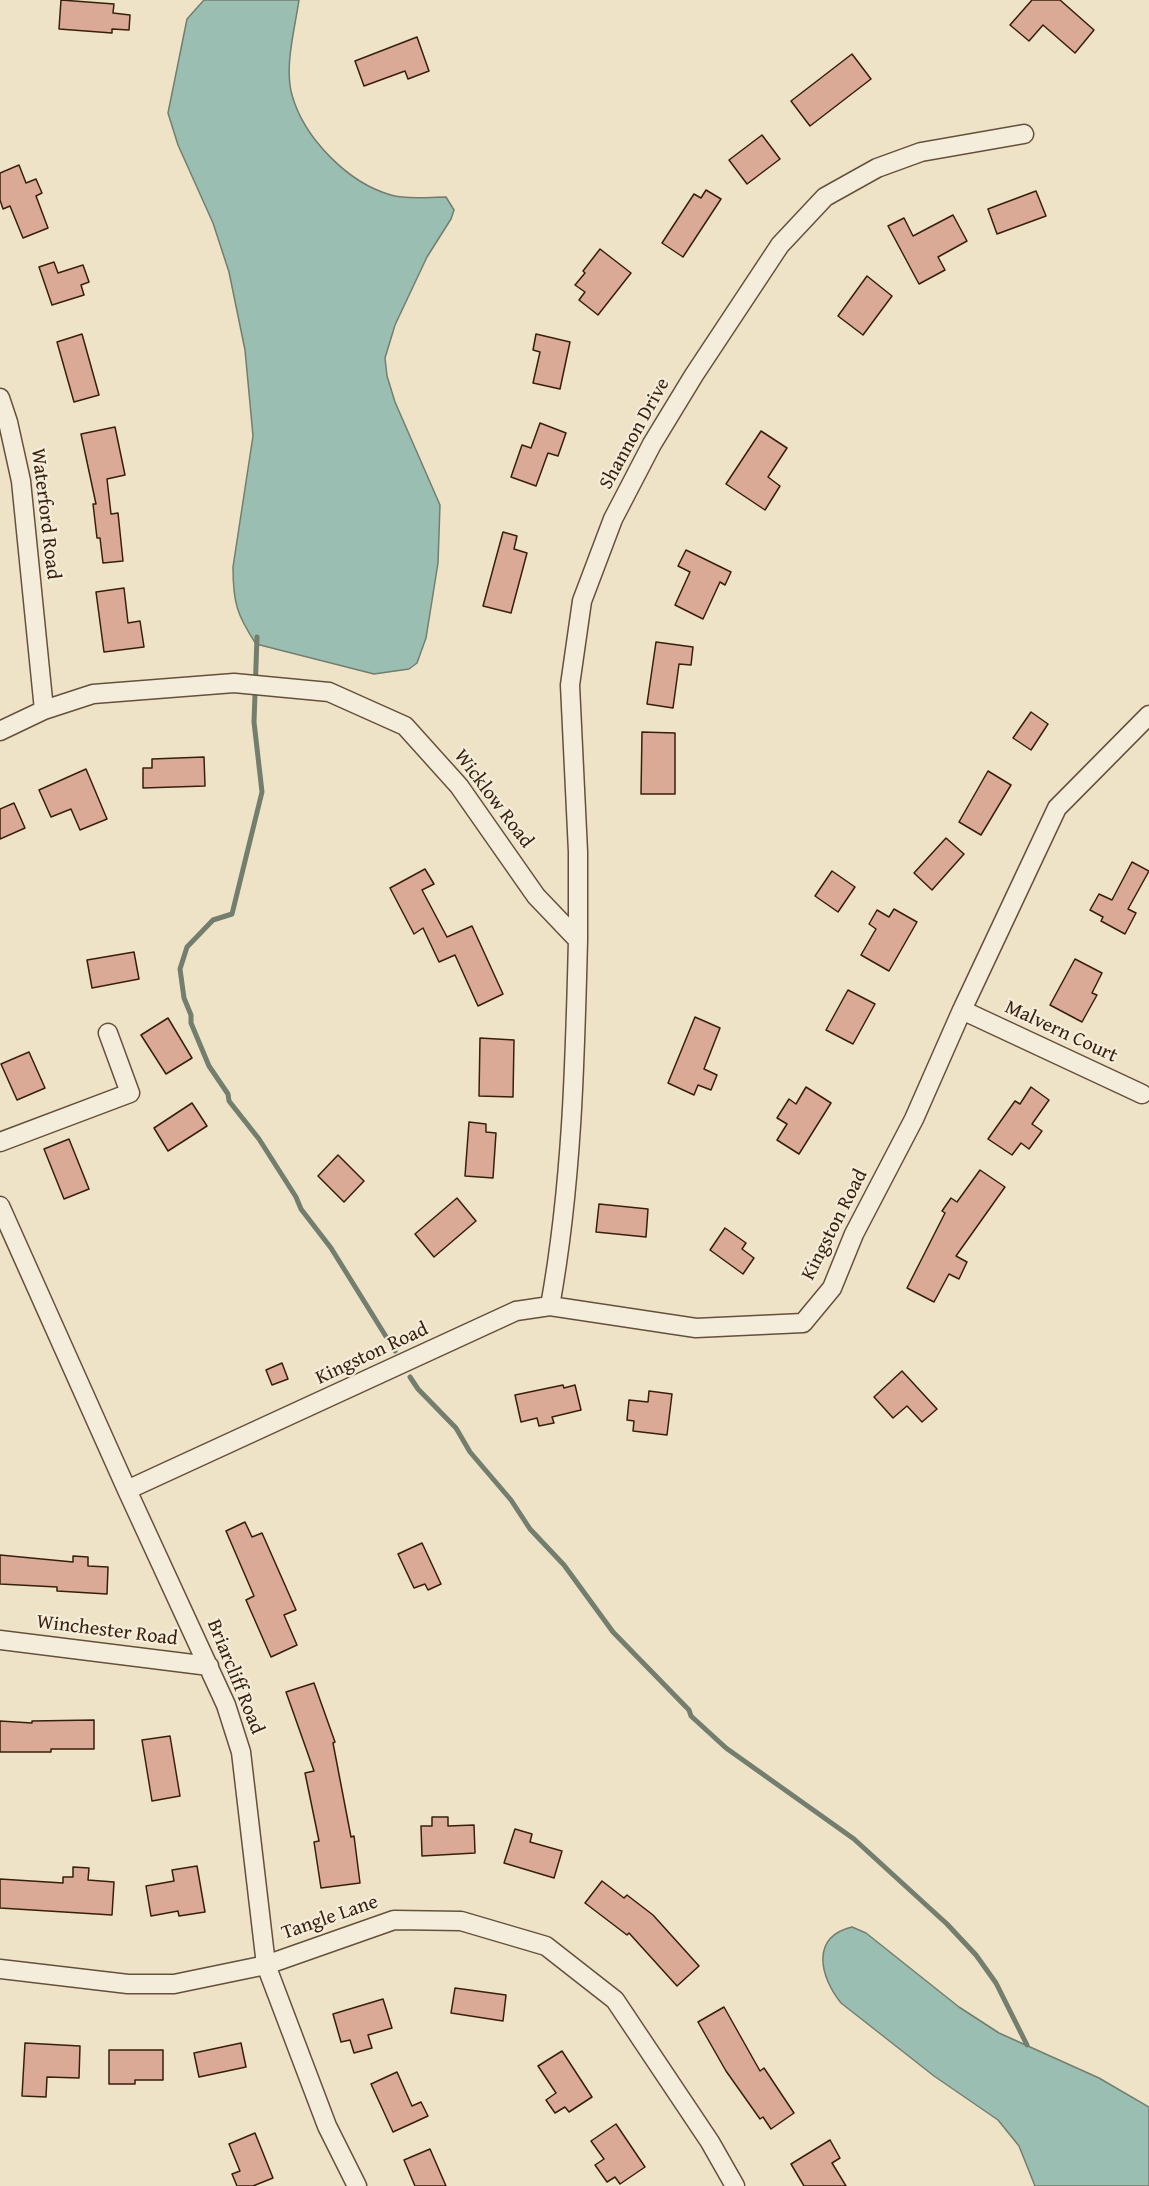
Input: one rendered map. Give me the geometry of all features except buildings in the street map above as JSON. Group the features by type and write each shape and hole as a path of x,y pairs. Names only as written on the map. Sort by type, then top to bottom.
{"street":[{"name":"Shannon Drive","path":"578,940 578,852 570,685 582,601 613,519 652,444 694,375 780,245 825,197 877,168 921,152 1024,134"},
{"name":"Waterford Road","path":"0,398 8,422 21,481 44,710"},
{"name":"Wicklow Road","path":"0,731 44,710 93,694 234,683 329,692 405,726 459,786 536,896 578,940"},
{"name":"Kingston Road","path":"127,1490 516,1311 550,1306 696,1328 803,1323 831,1287 854,1234 914,1119 962,1010 1057,808 1149,715"},
{"path":"550,1306 558,1265 569,1156 576,1064 578,940"},
{"name":"Malvern Court","path":"962,1010 1142,1095"},
{"path":"0,1142 130,1093 108,1033"},
{"name":"Briarcliff Road","path":"0,1206 226,1704 241,1752 266,1965 327,2126 357,2186"},
{"name":"Winchester Road","path":"0,1640 209,1666"},
{"name":"Tangle Lane","path":"0,1969 128,1984 174,1984 266,1965 394,1920 461,1921 546,1946 615,2000 710,2142 735,2186"}],"water":[{"path":"204,0 299,0 291,48 290,84 298,111 317,142 344,169 375,189 404,197 446,197 454,210 451,219 427,257 395,325 385,358 387,376 395,402 440,505 438,563 426,638 417,663 409,669 374,674 256,644 237,608 233,567 253,436 245,350 229,272 213,223 178,145 168,113 187,19"},
{"path":"852,1927 866,1933 959,2007 999,2033 1099,2078 1149,2107 1149,2186 1035,2186 1019,2146 998,2120 934,2076 841,2003 828,1982 823,1959 830,1939 839,1932"}],"waterway":[{"path":"257,637 254,722 262,792 232,914 213,920 187,947 180,969 184,998 191,1015 191,1023 209,1066 228,1094 229,1101 259,1139 296,1197 301,1209 331,1248 395,1351"},
{"path":"410,1377 418,1389 456,1428 470,1452 511,1500 530,1529 564,1565 613,1632 689,1710 691,1716 726,1748 854,1839 947,1924 976,1955 996,1983 1027,2045"}]}
